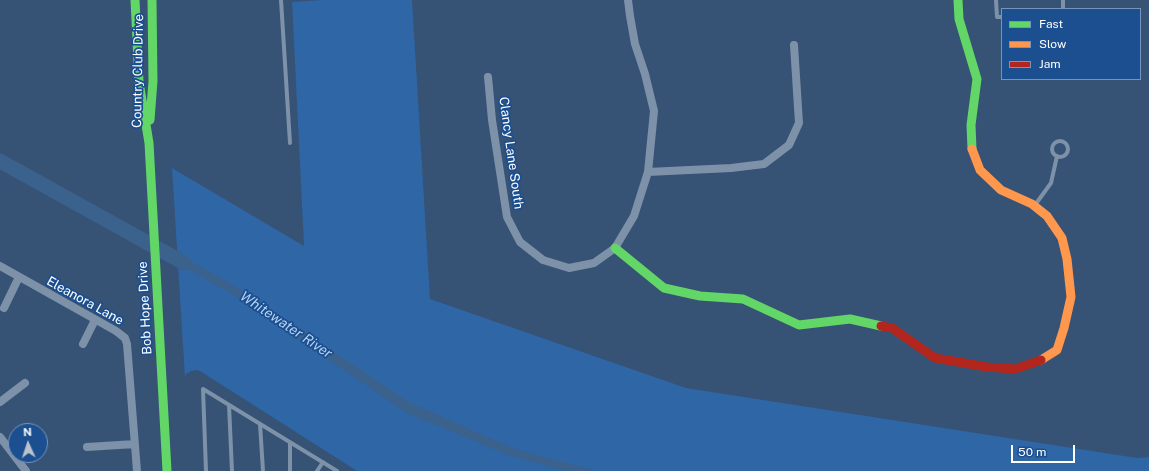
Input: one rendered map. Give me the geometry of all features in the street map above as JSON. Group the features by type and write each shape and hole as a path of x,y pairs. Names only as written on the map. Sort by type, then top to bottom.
{"street":[{"name":"Country Club Drive","path":"135,0 139,82 149,143"},
{"name":"Country Club Drive","path":"149,143 152,81 152,0"},
{"name":"Clancy Lane South","path":"488,77 492,120 507,217 520,242 543,260 569,268 594,263 614,248 634,216 648,172 654,111 645,74 635,44 628,0"},
{"path":"614,248 664,288 700,296 743,299 799,325 850,319 892,328 935,358 987,367 1016,369 1040,361 1057,350 1071,297 1067,259 1062,238 1047,216 1035,206 1001,190 980,170 972,150 971,125 978,79 959,19 958,0"},
{"path":"648,172 731,168 764,164 789,145 799,122 794,45"},
{"name":"Bob Hope Drive","path":"149,143 167,471"},
{"name":"Eleanora Lane","path":"0,266 120,333 125,338 127,344 137,471"},
{"path":"4,308 19,277"},
{"path":"82,344 95,320"},
{"path":"0,402 25,383"},
{"path":"0,438 26,471"},
{"path":"87,447 136,444"}],"lane":[{"path":"281,0 290,142"},
{"path":"996,0 997,17 1001,17"},
{"path":"1035,206 1051,183 1057,156"},
{"path":"206,471 203,389 337,471"},
{"path":"229,405 232,471"},
{"path":"260,424 262,471"},
{"path":"290,442 290,471"},
{"path":"317,471 323,462"}],"shaded area":[{"path":"321,0 412,0 430,299 686,388 1137,458 1149,457 1149,471 357,471 200,371 191,371 186,374 185,378 172,168 304,246 292,2"}],"water":[{"path":"167,248 238,288 409,402 512,448 596,471 564,471 508,455 407,413 235,296 168,258"}],"waterway":[{"name":"Whitewater River","path":"0,161 184,263"}],"traffic: fast":[{"path":"135,0 139,82 149,143 167,471"},
{"path":"150,120 153,81 152,0"},
{"path":"958,0 959,19 977,79 971,125 972,149"},
{"path":"615,248 664,288 700,296 743,299 799,325 850,319 881,326"}],"traffic: slow":[{"path":"972,149 980,170 1001,190 1032,204 1047,216 1062,238 1067,259 1071,297 1057,350 1041,360"}],"traffic: jam":[{"path":"881,326 892,328 935,358 987,367 1015,369 1041,360"}]}
